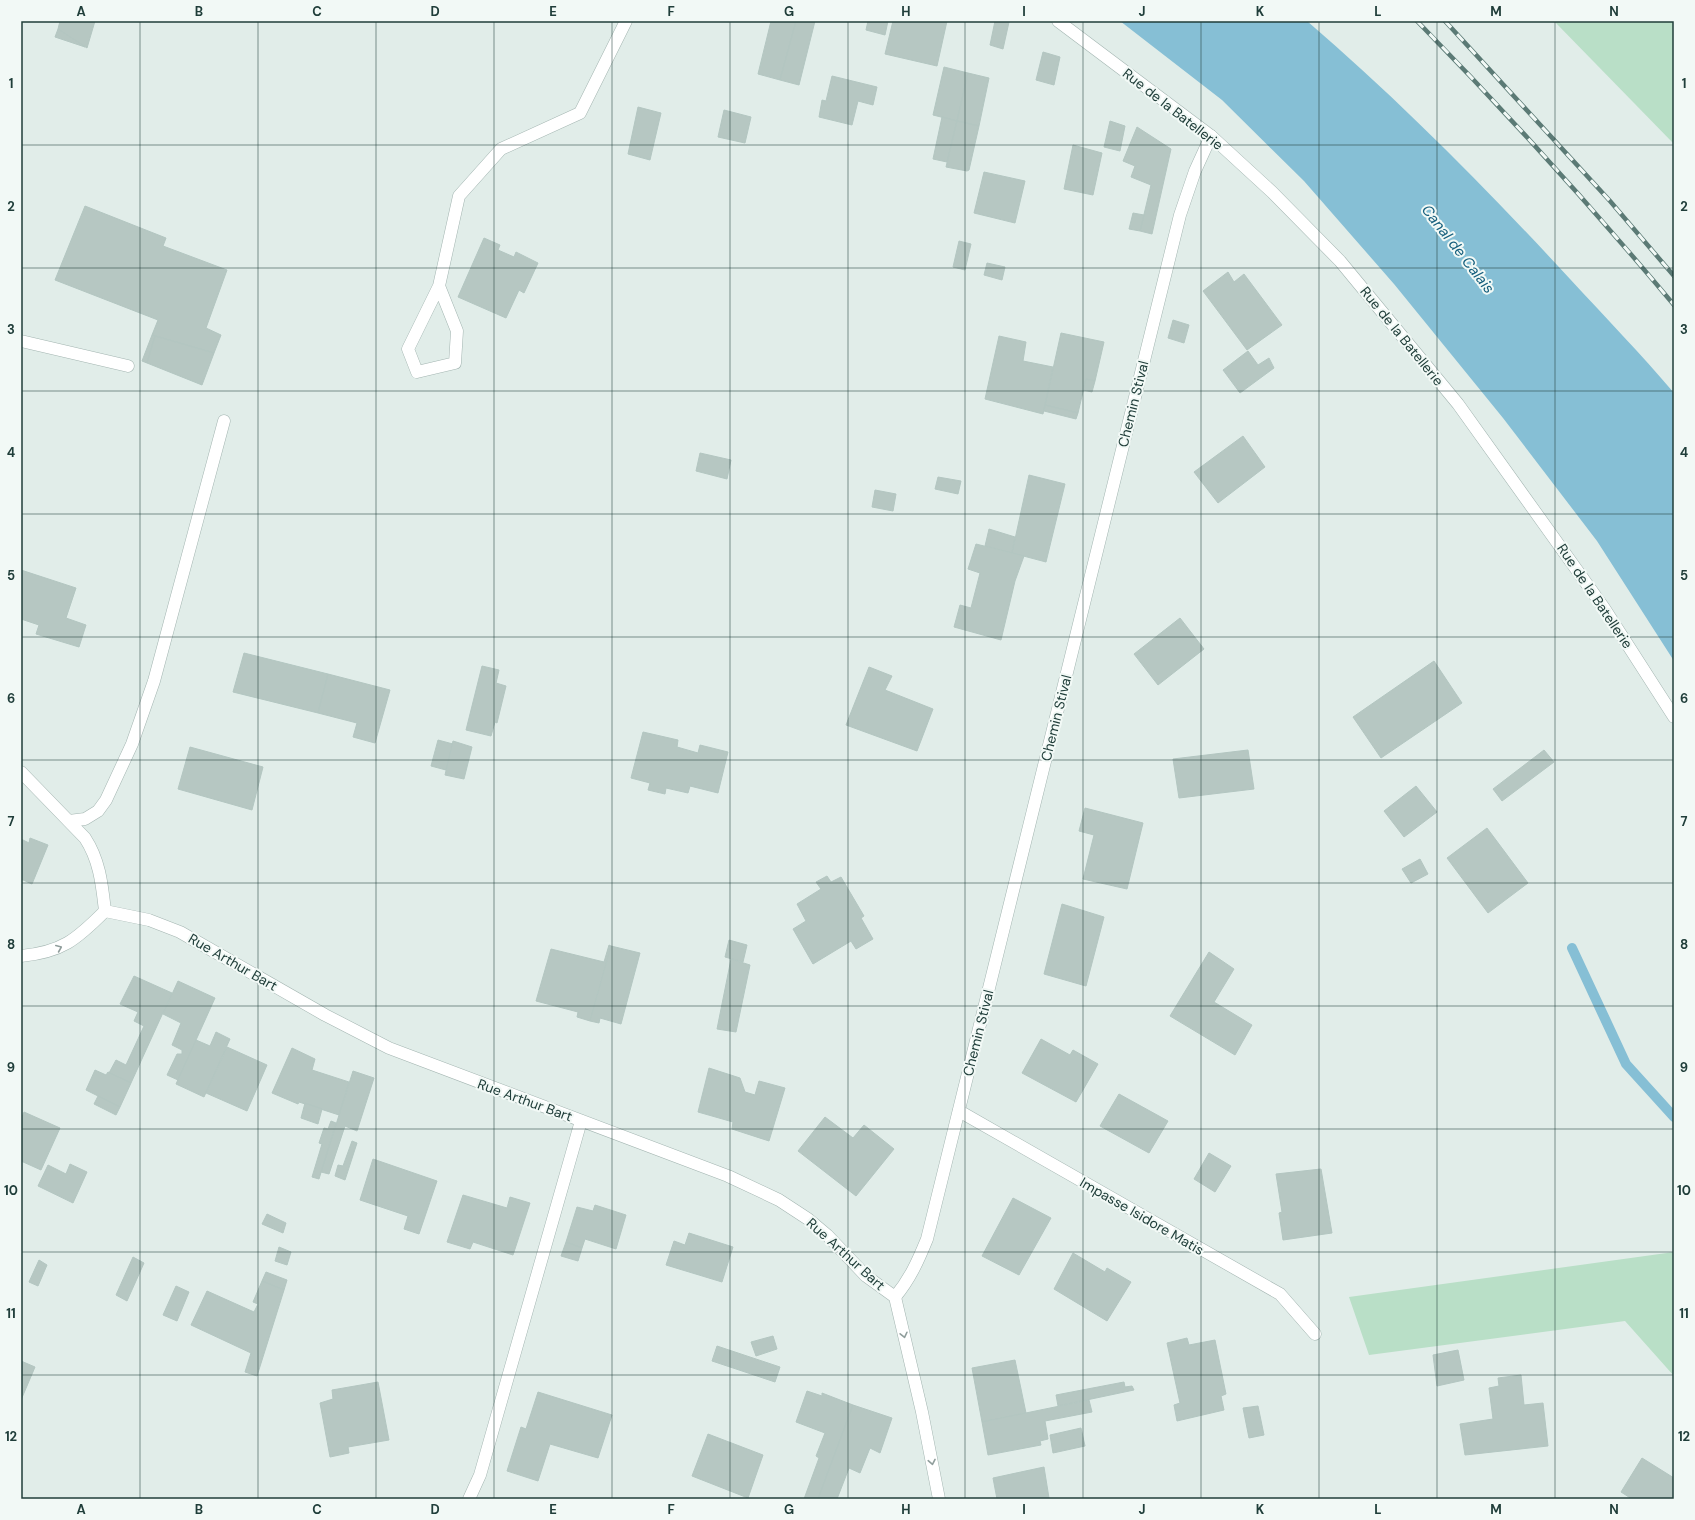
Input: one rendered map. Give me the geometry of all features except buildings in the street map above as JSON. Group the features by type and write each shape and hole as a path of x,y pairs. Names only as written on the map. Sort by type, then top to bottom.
{"street":[{"path":"439,286 457,331 455,363 417,372 408,349 439,286 459,196 501,149 580,113 626,21"},
{"name":"Rue de la Batellerie","path":"1058,21 1211,136 1272,192 1340,261 1453,398 1600,602 1659,691 1674,717"},
{"name":"Chemin Stival","path":"895,1297 908,1282 927,1239 1180,215 1195,170 1211,136"},
{"path":"21,341 128,366"},
{"path":"69,821 84,819 98,811 106,800 132,744 154,681 224,421"},
{"path":"21,772 85,838 93,850 99,868 105,911 84,932 64,946 52,951 21,956"},
{"name":"Rue Arthur Bart","path":"105,911 149,920 180,932 375,1041 427,1063 728,1176 779,1200 808,1219 828,1235 866,1276 895,1297 922,1412 939,1499"},
{"name":"Impasse Isidore Matis","path":"959,1111 1280,1294 1315,1334"},
{"path":"469,1499 480,1475 581,1121"}],"green space":[{"path":"1554,21 1674,21 1674,144"},
{"path":"1674,1252 1674,1376 1625,1321 1369,1355 1349,1297"}],"water":[{"name":"Canal de Calais","path":"1120,21 1307,21 1376,82 1475,179 1539,245 1674,393 1674,661 1597,541 1503,418 1394,284 1304,181 1222,100"}],"waterway":[{"path":"1572,948 1626,1064 1674,1117"}],"railway":[{"path":"1417,21 1548,160 1674,305"},
{"path":"1445,21 1610,201 1674,276"}]}
